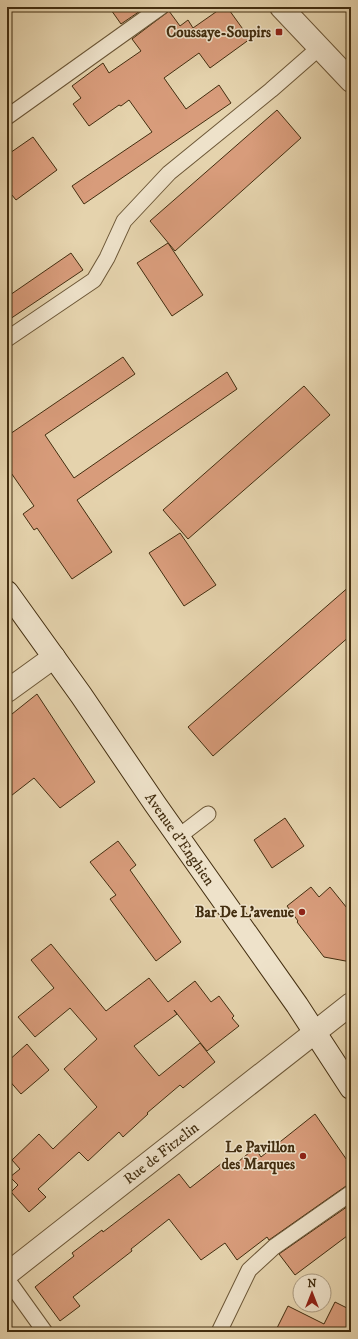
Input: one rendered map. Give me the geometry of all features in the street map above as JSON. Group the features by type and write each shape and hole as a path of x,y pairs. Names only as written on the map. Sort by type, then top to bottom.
{"main road":[{"path":"281,7 351,81"},
{"name":"Avenue d'Enghien","path":"7,592 54,657 315,1032 351,1088"},
{"path":"7,691 54,657"},
{"name":"Rue de Fitzelin","path":"9,1271 351,1004"}],"lane":[{"path":"7,117 161,7"},
{"path":"7,339 94,280 124,221 159,184 320,48"},
{"path":"178,837 208,814"},
{"path":"219,1332 249,1270 274,1248 351,1193"},
{"path":"9,1271 44,1332"}],"building":[{"path":"109,7 146,7 121,24"},
{"path":"223,7 227,7 250,39 210,68 199,53 164,78 186,109 219,85 231,103 84,204 72,186 152,132 129,100 121,106 119,105 89,126 73,104 81,98 72,86 103,63 109,73 141,51 132,39 169,11 180,26 188,20 193,28"},
{"path":"277,110 301,138 175,251 150,221"},
{"path":"33,137 57,170 16,200 7,189 7,155"},
{"path":"168,243 203,295 172,316 137,263"},
{"path":"71,253 83,270 7,321 7,297"},
{"path":"123,357 135,374 45,435 74,478 227,372 237,389 77,500 112,552 72,579 37,528 34,530 23,514 34,506 7,467 7,436"},
{"path":"304,386 330,415 188,539 163,510"},
{"path":"180,533 216,585 184,606 149,553"},
{"path":"351,585 351,635 213,756 188,727"},
{"path":"37,694 95,782 60,808 34,778 7,799 7,718"},
{"path":"285,818 304,846 272,868 254,840"},
{"path":"118,841 136,865 130,870 181,942 156,961 110,899 116,895 90,862"},
{"path":"311,887 319,897 330,887 351,913 351,962 324,957 297,922 298,921 287,906"},
{"path":"51,944 106,1011 149,978 168,1002 195,981 211,1002 219,996 234,1016 232,1018 239,1026 207,1051 174,1010 177,1014 134,1046 159,1076 200,1043 215,1062 183,1088 180,1085 147,1113 148,1114 123,1137 119,1132 88,1161 79,1152 38,1189 46,1197 29,1212 11,1192 18,1185 10,1177 20,1169 12,1160 39,1134 53,1149 97,1107 64,1069 97,1039 70,1008 35,1037 18,1017 54,988 31,960"},
{"path":"27,1044 49,1070 21,1094 7,1078 7,1062"},
{"path":"315,1114 351,1166 351,1184 269,1240 267,1237 237,1260 225,1243 201,1260 169,1219 131,1249 132,1251 73,1297 80,1306 60,1321 35,1287 74,1256 72,1253 102,1230 103,1232 179,1174 190,1188 222,1163 228,1170 255,1148 261,1157"},
{"path":"351,1204 351,1233 298,1273 293,1273 279,1254"},
{"path":"335,1302 351,1310 351,1332 275,1332 288,1306 292,1308 292,1313 302,1313 324,1324 330,1313 332,1313 332,1308"}],"place":[{"name":"Coussaye-Soupirs","path":"279,32"},
{"name":"Bar De L'avenue","path":"302,912"},
{"name":"Le Pavillon des Marques","path":"303,1156"}]}
